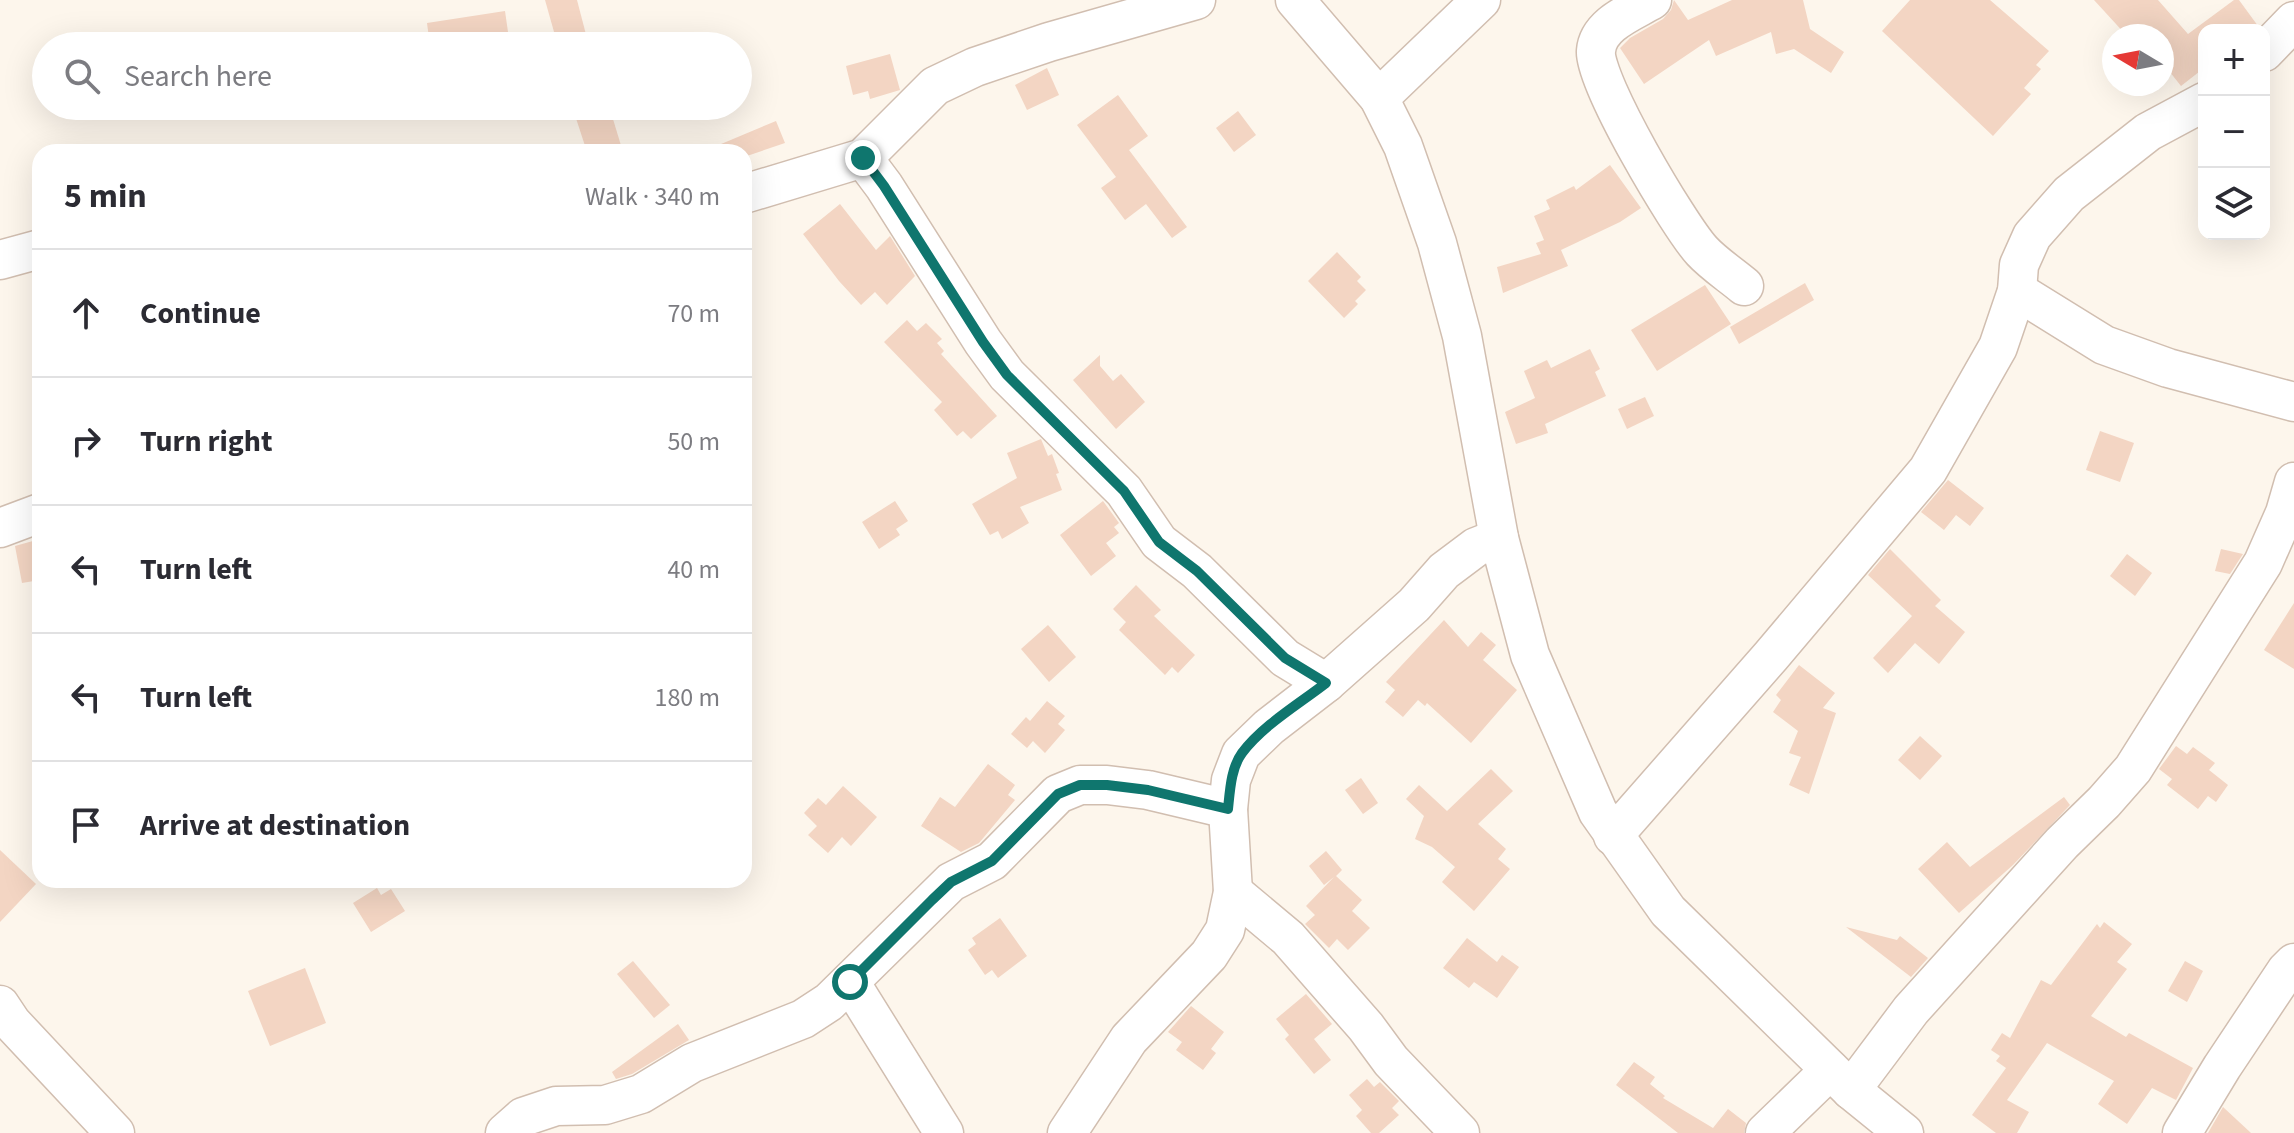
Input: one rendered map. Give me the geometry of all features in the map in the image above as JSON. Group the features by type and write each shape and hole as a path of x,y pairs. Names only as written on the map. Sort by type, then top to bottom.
{"street":[{"path":"752,192 863,158 935,86 975,67 1049,42 1196,0"},
{"path":"1295,0 1379,98 1403,146 1437,243 1462,336 1499,538 1530,655 1598,812 1668,911 1841,1080 1904,1133"},
{"path":"1379,98 1481,0"},
{"path":"1652,0 1609,26 1598,42 1595,53 1597,65 1628,130 1677,214 1702,250 1744,286"},
{"path":"2270,46 2294,21"},
{"path":"1613,836 1928,470 1998,347 2017,291 2019,265 2032,236 2069,194 2148,132 2198,105"},
{"path":"863,158 1007,375 1124,491 1159,542 1197,571 1285,658 1326,683"},
{"path":"0,260 32,251"},
{"path":"2017,291 2104,345 2168,368 2294,402"},
{"path":"1765,1133 1841,1080 1911,1010 2133,769 2263,563 2285,513 2294,482"},
{"path":"0,528 32,516"},
{"path":"1067,1133 1129,1039 1209,955 1225,930 1233,892 1228,809 1231,780 1241,754 1414,605 1444,571 1476,547 1499,538"},
{"path":"505,1133 523,1117 556,1106 605,1105 641,1094 692,1063 803,1019 829,1002 951,882 992,861 1058,794 1069,789 1080,785 1148,790 1228,809"},
{"path":"1233,892 1288,938 1366,1027 1391,1061 1460,1133"},
{"path":"2182,1133 2245,1031 2294,963"},
{"path":"850,982 944,1133"},
{"path":"0,1005 98,1128"}],"building":[{"path":"545,0 577,0 585,32 554,32"},
{"path":"1674,0 1688,20 1732,0 1803,0 1810,29 1844,52 1831,73 1794,49 1776,54 1771,32 1716,56 1709,40 1644,84 1620,48 1630,38 1663,19 1671,10"},
{"path":"1910,0 1990,0 2049,51 2036,65 2041,69 2024,88 2031,94 1993,136 1882,31"},
{"path":"2094,0 2158,0 2188,34 2198,27 2198,73 2181,86 2174,77 2174,24 2116,24"},
{"path":"2234,0 2239,0 2257,24 2202,24"},
{"path":"505,11 508,32 428,32 427,23"},
{"path":"890,54 900,90 870,99 868,91 853,95 846,66"},
{"path":"1047,68 1059,95 1027,110 1015,85"},
{"path":"1118,95 1148,136 1129,150 1187,227 1172,238 1146,204 1125,220 1101,188 1116,177 1077,125"},
{"path":"1238,111 1256,135 1234,152 1216,128"},
{"path":"577,120 613,120 621,144 584,144"},
{"path":"776,121 785,143 752,154 752,144 721,144"},
{"path":"1610,165 1641,208 1620,222 1561,250 1568,266 1503,293 1497,267 1541,254 1536,243 1544,240 1534,216 1550,209 1546,200 1574,186 1576,190"},
{"path":"840,204 876,250 890,236 915,276 887,305 875,292 861,305 803,234"},
{"path":"1337,252 1361,277 1357,281 1366,290 1344,318 1308,281"},
{"path":"1805,283 1814,300 1739,344 1730,327"},
{"path":"1705,285 1731,324 1657,371 1631,330"},
{"path":"907,320 917,331 926,323 942,339 937,343 944,351 941,354 997,416 971,439 963,431 957,436 934,410 942,402 884,342"},
{"path":"1590,349 1600,369 1595,372 1606,396 1545,424 1548,433 1516,444 1505,412 1535,398 1524,371 1547,360 1551,368"},
{"path":"1100,355 1100,366 1113,381 1121,374 1145,402 1116,429 1073,380"},
{"path":"1645,397 1654,416 1627,429 1618,409"},
{"path":"2100,431 2134,443 2120,482 2086,470"},
{"path":"1041,439 1048,456 1052,454 1062,490 1020,507 1029,523 1002,539 998,531 990,535 972,504 1017,478 1007,453"},
{"path":"1948,480 1984,508 1970,526 1956,515 1944,530 1921,512"},
{"path":"895,501 908,521 896,529 900,535 879,549 862,522"},
{"path":"1103,501 1119,523 1114,527 1119,533 1106,543 1116,556 1091,576 1060,535"},
{"path":"32,541 32,581 22,583 15,546"},
{"path":"1890,549 1941,600 1935,606 1965,632 1939,664 1915,643 1888,673 1873,658 1912,616 1868,575"},
{"path":"2221,549 2243,554 2230,574 2215,571"},
{"path":"2127,554 2152,573 2135,596 2110,576"},
{"path":"1136,585 1161,610 1154,616 1195,655 1178,673 1172,667 1165,675 1119,630 1126,622 1113,609"},
{"path":"2294,603 2294,669 2264,650"},
{"path":"1444,620 1468,647 1481,632 1496,645 1483,660 1517,690 1471,743 1427,703 1425,706 1418,700 1403,717 1385,702 1395,690 1386,682"},
{"path":"1048,625 1076,657 1049,682 1021,649"},
{"path":"1799,665 1835,693 1823,708 1836,713 1809,794 1789,785 1801,757 1789,753 1798,731 1773,712 1781,700 1776,695"},
{"path":"1047,701 1065,716 1058,724 1065,730 1045,753 1033,741 1027,748 1011,734 1026,717 1030,721"},
{"path":"1920,736 1942,756 1920,780 1898,760"},
{"path":"2176,746 2187,754 2193,747 2215,763 2209,770 2228,785 2216,802 2208,796 2198,809 2167,785 2172,779 2159,769"},
{"path":"988,764 1015,785 1008,795 1015,800 979,843 961,852 921,826 940,797 955,807"},
{"path":"1491,769 1513,791 1478,824 1506,849 1498,859 1510,869 1474,911 1442,882 1455,867 1432,847 1415,839 1424,816 1406,799 1419,785 1447,811"},
{"path":"1361,778 1378,803 1363,814 1345,790"},
{"path":"843,786 877,817 851,846 842,837 828,853 808,835 817,826 804,813 818,798 826,805"},
{"path":"2064,797 2070,805 2013,865 1959,913 1918,869 1947,842 1970,867"},
{"path":"0,850 32,880 32,888 0,922"},
{"path":"1326,851 1342,870 1336,876 1362,900 1352,911 1370,928 1348,950 1337,939 1329,948 1305,924 1315,915 1306,906 1334,877 1324,885 1309,866"},
{"path":"377,888 381,895 391,889 405,911 371,932 353,903"},
{"path":"1000,918 1027,956 998,978 992,970 985,975 968,950 976,944 972,938"},
{"path":"2104,922 2132,944 2117,962 2127,969 2091,1016 2126,1037 2129,1033 2193,1068 2176,1100 2152,1088 2127,1124 2098,1104 2114,1081 2047,1043 2007,1100 2029,1112 2017,1133 1996,1133 1972,1115 2006,1068 1996,1061 2000,1056 1991,1050 2002,1033 2010,1038 2041,980 2051,985 2097,924 2100,928"},
{"path":"1846,927 1897,940 1900,936 1928,958 1911,977"},
{"path":"1467,938 1497,962 1502,955 1519,967 1497,998 1474,982 1469,988 1443,968"},
{"path":"633,961 670,1005 654,1018 617,974"},
{"path":"2185,961 2203,971 2187,1002 2168,991"},
{"path":"305,968 326,1023 270,1046 248,991"},
{"path":"1306,994 1332,1024 1314,1039 1331,1060 1314,1074 1285,1039 1289,1035 1276,1019"},
{"path":"1191,1006 1224,1032 1211,1049 1216,1053 1203,1070 1176,1050 1182,1042 1168,1032"},
{"path":"678,1024 689,1040 632,1074 616,1079 612,1072"},
{"path":"1634,1062 1655,1077 1650,1084 1665,1096 1663,1098 1713,1128 1728,1109 1746,1123 1744,1133 1678,1133 1616,1085"},
{"path":"1367,1079 1374,1087 1380,1082 1399,1101 1392,1108 1399,1115 1379,1133 1371,1133 1356,1116 1362,1110 1349,1095"},
{"path":"2223,1107 2251,1133 2208,1133"}],"route":[{"path":"850,982 951,882 992,861 1058,794 1080,785 1107,785 1148,790 1228,809 1231,780 1241,754 1269,727 1326,683 1285,658 1197,571 1159,542 1124,491 1007,375 863,158"}]}
